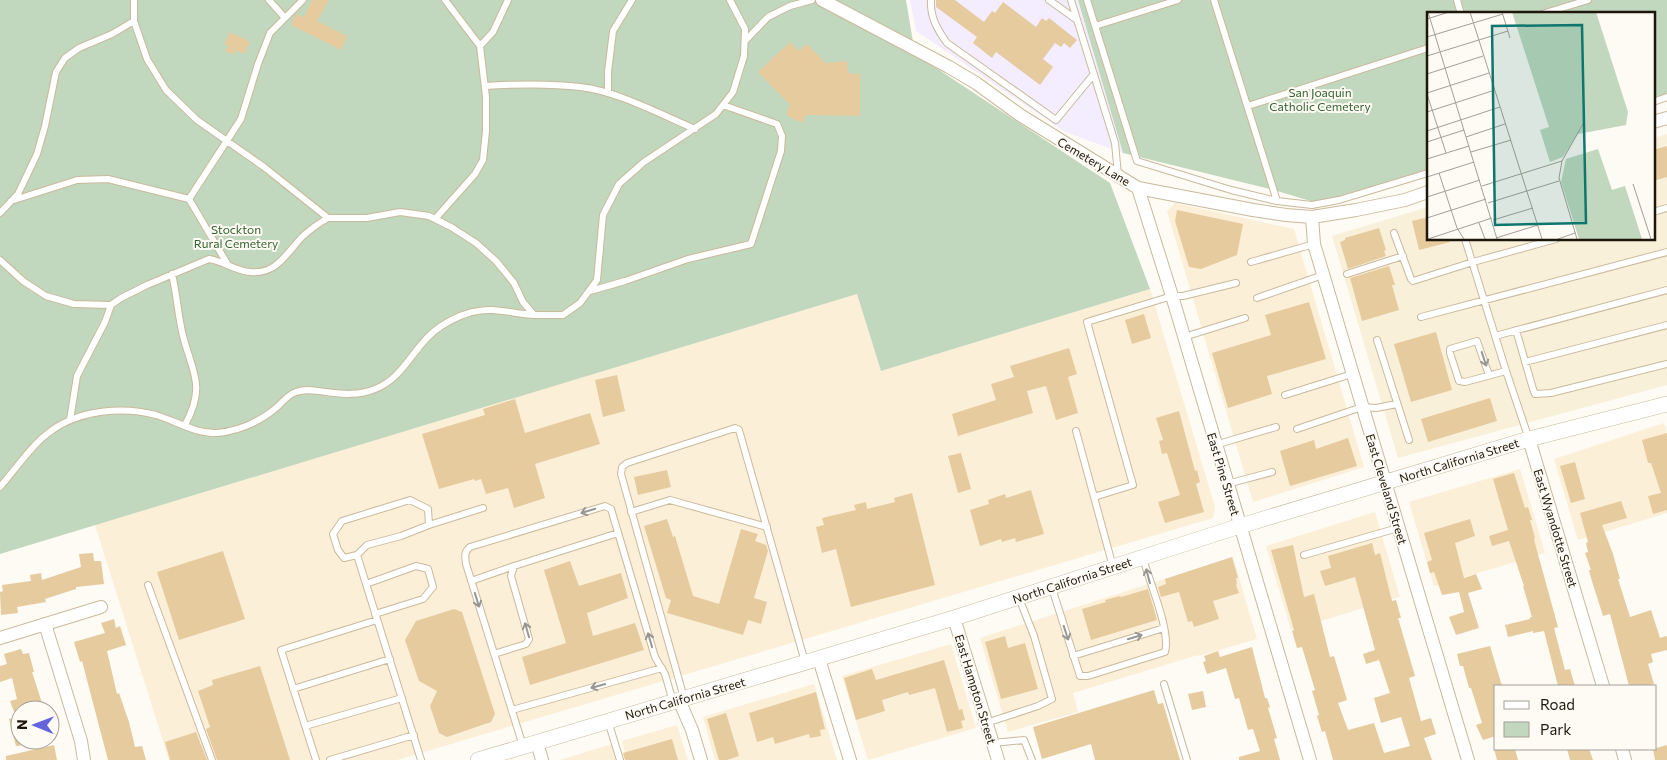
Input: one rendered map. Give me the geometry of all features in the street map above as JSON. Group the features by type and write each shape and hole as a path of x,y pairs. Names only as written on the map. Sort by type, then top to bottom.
{"street":[{"name":"Cemetery Lane","path":"822,0 956,71 976,83 1020,116 1138,188 1253,210 1312,217 1405,200 1427,192"},
{"path":"1654,122 1667,118"},
{"name":"East Pine Street","path":"1138,188 1310,760"},
{"name":"East Cleveland Street","path":"1312,217 1314,244 1468,760"},
{"name":"North California Street","path":"478,760 954,618 1384,482 1529,439 1667,404"},
{"name":"East Wyandotte Street","path":"1529,439 1603,685"},
{"path":"0,638 101,607"},
{"name":"East Hampton Street","path":"954,618 998,760"},
{"path":"45,624 81,741 84,760"},
{"path":"812,661 850,760"},
{"path":"679,700 692,730 701,760"},
{"path":"530,744 542,760"}],"lane":[{"path":"134,0 134,21 147,59 166,90 197,120 264,167 328,218"},
{"path":"269,0 285,18"},
{"path":"190,199 241,120 258,64 270,33 303,0"},
{"path":"435,219 475,174 483,160 486,131 485,86 480,46 445,0"},
{"path":"480,46 493,32 508,0"},
{"path":"608,93 608,72 613,32 632,0"},
{"path":"0,487 50,431 70,420 110,411 146,412 198,431 216,433 234,430 252,424 267,416 288,396 298,392 308,390 363,394 380,388 396,377 421,344 450,321 465,314 491,310 534,315 563,314 580,303 597,280 603,216 619,184 644,162 716,114 733,92 744,56 745,29 730,0"},
{"path":"745,41 768,17 790,6 812,0"},
{"path":"931,0 930,10 936,27 947,43 1056,120 1094,74"},
{"path":"1050,0 1078,20"},
{"path":"1071,0 1115,143 1118,175"},
{"path":"1087,0 1137,161 1231,190 1312,205 1339,200 1427,173"},
{"path":"1095,26 1178,0"},
{"path":"1214,0 1277,200"},
{"path":"1549,12 1588,0"},
{"path":"0,213 18,194 37,154 56,72 65,58 79,48 112,34 134,21"},
{"path":"1248,106 1427,48"},
{"path":"485,86 522,84 581,87 608,93 695,129"},
{"path":"1654,102 1667,97"},
{"path":"590,291 688,259 751,244 781,151 782,136 777,124 723,105"},
{"path":"11,201 77,180 108,179 190,199 228,264"},
{"path":"1654,212 1667,208"},
{"path":"0,260 22,281 46,296 74,304 111,305 147,285 209,259 250,272 264,271 279,264 302,237 328,218 367,218 400,212 429,216 476,243 496,261 514,283 523,302 534,315"},
{"path":"1394,233 1411,279 1414,281 1552,240"},
{"name":"East Wyandotte Street","path":"1465,240 1529,439"},
{"path":"1251,262 1314,244"},
{"path":"1421,317 1667,252"},
{"path":"1347,274 1403,256"},
{"path":"172,274 183,335 195,370 198,386 191,414 185,425"},
{"path":"1257,298 1323,275"},
{"path":"1094,497 1133,485 1087,322 1172,296 1183,296 1236,283"},
{"path":"1495,336 1667,290"},
{"path":"70,420 77,376 105,322 111,305"},
{"path":"1184,337 1245,318"},
{"path":"1525,362 1667,325"},
{"path":"1516,330 1535,394 1551,393 1667,364"},
{"path":"1377,340 1409,440"},
{"path":"1489,375 1477,341 1450,349 1459,381 1465,382 1506,371"},
{"path":"1286,395 1352,374"},
{"path":"1296,429 1362,407 1376,408 1397,404"},
{"path":"1216,445 1276,427"},
{"path":"679,700 621,474 622,467 627,463 736,428 740,430 767,528 812,661"},
{"path":"1076,431 1113,567"},
{"path":"1227,484 1272,472"},
{"path":"428,525 428,509 410,500 342,521 333,534 338,550 344,558 357,555 367,545 401,536 428,525 482,508"},
{"path":"631,512 670,500 767,528"},
{"path":"530,744 512,710 471,581 465,556 466,551 470,547 605,506 611,509 655,657 679,700"},
{"path":"1304,555 1398,528"},
{"path":"471,581 618,533"},
{"path":"357,555 421,760"},
{"path":"1051,587 1080,676 1088,676 1165,652 1167,646 1164,628 1143,557"},
{"path":"316,760 281,650 423,599 433,587 428,569 416,566 366,584"},
{"path":"494,654 526,644 529,639 512,576 514,566"},
{"path":"148,584 212,760"},
{"path":"986,722 1038,706 1052,699 1034,636 1018,597"},
{"path":"1074,656 1164,628"},
{"path":"293,689 390,659"},
{"path":"512,710 662,668"},
{"path":"1164,684 1187,760"},
{"path":"305,726 402,698"},
{"path":"608,721 620,760"},
{"path":"330,760 414,735"},
{"path":"993,743 1024,740 1032,760"}],"shaded area":[{"path":"910,0 1078,0 1123,153 1065,132 916,31"},
{"path":"1667,134 1667,385 1398,458 1332,236 1427,207 1427,240 1654,240 1654,138"},
{"path":"1175,203 1294,229 1364,467 1253,502 1167,211"},
{"path":"1150,289 1215,507 1213,518 397,760 169,760 95,525 857,294 881,371"},
{"path":"1664,423 1667,433 1667,513 1578,540 1554,459"},
{"path":"1520,469 1545,553 1434,586 1409,502"},
{"path":"1375,512 1400,597 1291,630 1266,546"},
{"path":"1233,557 1257,639 1073,693 1078,712 1008,732 980,638"},
{"path":"951,644 976,728 868,760 842,676"},
{"path":"814,684 837,760 715,760 703,717"},
{"path":"677,725 688,760 627,760 622,741"},
{"path":"615,743 620,760 560,760"}],"green space":[{"name":"Stockton Rural Cemetery","path":"0,0 906,0 915,54 1110,183 1150,289 881,371 857,294 0,554"},
{"name":"San Joaquin Catholic Cemetery","path":"1078,0 1667,0 1667,100 1654,104 1654,12 1427,12 1427,170 1317,203 1274,190 1123,153"}],"building":[{"path":"312,0 329,0 317,21 347,36 341,50 291,25 296,14 304,17"},
{"path":"936,0 955,0 984,22 992,11 995,13 1003,2 1036,27 1042,18 1046,21 1049,18 1077,40 1070,48 1064,43 1061,47 1055,43 1043,59 1053,67 1040,85 996,52 992,58 973,43 977,37 936,7"},
{"path":"230,32 250,42 244,54 236,50 234,55 225,51 228,46 224,44"},
{"path":"790,42 799,51 807,44 826,63 847,61 848,73 860,74 860,116 806,115 802,123 786,115 790,105 758,72"},
{"path":"1667,146 1667,177 1654,181 1654,150"},
{"path":"1177,210 1243,224 1237,255 1201,269 1189,267 1175,221"},
{"path":"1427,217 1427,240 1449,240 1450,242 1419,250 1412,221"},
{"path":"1379,228 1386,256 1348,269 1340,242 1345,240 1345,238"},
{"path":"1389,266 1395,285 1392,285 1399,310 1362,321 1350,278"},
{"path":"1309,302 1326,359 1267,376 1272,394 1228,408 1212,353 1271,335 1265,315"},
{"path":"1144,314 1151,338 1132,344 1125,320"},
{"path":"1436,332 1452,390 1411,402 1394,344"},
{"path":"1069,348 1077,374 1068,377 1078,413 1056,420 1046,386 1027,391 1033,413 958,436 952,414 996,400 991,384 1014,377 1010,366"},
{"path":"617,375 625,411 603,417 595,380"},
{"path":"1490,398 1497,421 1428,442 1421,419"},
{"path":"515,399 525,433 590,413 600,444 535,464 545,498 514,508 508,488 486,494 481,479 475,481 474,479 439,489 422,434 485,415 483,409"},
{"path":"1179,411 1195,471 1197,470 1200,482 1196,484 1204,512 1165,523 1158,502 1180,495 1167,453 1162,454 1159,441 1163,440 1156,418"},
{"path":"1667,433 1667,510 1653,514 1648,496 1661,493 1651,463 1648,463 1642,440"},
{"path":"1348,438 1357,466 1290,486 1280,451 1314,440 1316,449"},
{"path":"961,453 971,489 958,493 948,456"},
{"path":"1575,462 1585,499 1571,503 1560,466"},
{"path":"667,470 671,487 638,495 634,477"},
{"path":"1514,473 1525,508 1528,507 1532,520 1530,520 1534,539 1558,627 1554,628 1565,670 1570,669 1575,685 1558,685 1544,631 1533,633 1533,631 1508,637 1505,625 1532,617 1509,541 1492,546 1489,536 1508,530 1493,479"},
{"path":"1031,490 1044,534 1016,542 1015,538 1002,542 1001,539 980,546 970,510 989,504 988,500 1005,494 1006,498"},
{"path":"912,493 935,585 851,607 836,549 822,553 816,527 824,525 822,518 856,510 854,505 866,502 867,509 895,502 894,498"},
{"path":"1621,501 1627,518 1602,525 1613,554 1620,579 1618,579 1630,617 1651,610 1660,638 1667,636 1667,650 1651,654 1653,662 1648,664 1654,684 1629,685 1610,614 1603,616 1591,578 1589,570 1591,570 1585,553 1588,552 1586,543 1588,542 1580,513"},
{"path":"667,519 673,537 675,536 693,596 719,604 741,529 758,534 755,541 766,545 768,551 754,598 767,602 761,624 748,620 743,635 667,613 671,600 666,598 644,526"},
{"path":"1470,519 1475,536 1455,543 1464,578 1476,574 1482,589 1468,593 1479,628 1456,635 1449,617 1464,612 1459,592 1442,595 1434,572 1430,573 1427,562 1432,560 1424,533"},
{"path":"1372,543 1375,555 1380,553 1392,601 1396,600 1401,618 1398,618 1415,676 1409,678 1421,721 1431,718 1436,734 1424,738 1432,760 1333,760 1325,731 1322,732 1317,716 1319,715 1312,691 1315,690 1302,647 1297,648 1292,631 1294,630 1271,550 1293,545 1304,597 1314,594 1330,657 1334,656 1347,700 1338,703 1348,730 1374,723 1384,753 1410,746 1401,717 1381,723 1374,698 1390,693 1379,660 1366,664 1363,654 1375,650 1355,577 1325,586 1320,571 1331,568 1328,556"},
{"path":"223,551 245,619 179,640 157,572"},
{"path":"93,553 94,561 101,561 104,584 76,587 76,589 45,599 46,602 17,607 18,613 1,615 0,592 3,591 2,585 31,581 30,575 41,573 42,580 81,567 79,554"},
{"path":"1232,557 1238,578 1236,578 1236,585 1239,593 1213,601 1219,619 1194,627 1192,621 1188,622 1179,592 1161,597 1158,587 1166,584 1165,579"},
{"path":"570,561 579,586 621,573 628,598 587,613 593,636 635,623 644,650 530,685 522,657 566,643 544,570"},
{"path":"1148,589 1157,620 1091,640 1082,609 1106,602 1105,600"},
{"path":"454,609 462,612 495,714 491,722 447,737 439,733 430,706 437,691 419,681 405,640 416,621"},
{"path":"114,619 116,628 120,626 126,645 107,651 117,694 119,693 129,722 135,747 142,746 146,760 108,760 82,661 80,662 74,642 105,633 101,623"},
{"path":"1005,636 1008,648 1025,643 1038,689 1001,699 985,642"},
{"path":"1490,646 1502,685 1494,685 1494,737 1483,740 1476,725 1482,723 1471,688 1469,688 1463,666 1460,666 1457,654"},
{"path":"1252,647 1265,698 1267,698 1270,707 1268,708 1277,738 1274,739 1280,760 1239,760 1239,757 1260,751 1253,729 1248,730 1239,698 1235,699 1226,668 1207,674 1203,662 1206,661 1204,656 1218,651 1220,657"},
{"path":"21,649 23,654 29,653 34,672 32,672 41,700 14,700 17,699 12,678 0,682 0,666 7,664 4,654"},
{"path":"944,660 959,710 962,709 965,720 961,721 963,728 947,732 935,688 909,695 908,692 882,700 885,711 856,720 844,678 872,669 876,680"},
{"path":"260,666 290,760 217,760 206,729 210,727 198,691 213,685 212,680"},
{"path":"1154,690 1158,704 1163,703 1180,760 1095,760 1091,744 1042,759 1033,727"},
{"path":"1203,691 1206,707 1192,710 1188,694"},
{"path":"816,692 825,729 820,730 821,736 810,738 809,734 775,744 773,737 757,742 749,713"},
{"path":"726,713 739,756 727,760 719,760 707,719"},
{"path":"196,732 207,760 170,760 165,742"},
{"path":"672,739 678,760 625,760 623,753"},
{"path":"1667,745 1667,760 1655,760 1653,750 1657,750 1657,748"},
{"path":"32,750 55,750 57,760 6,760 6,756"},
{"path":"1494,750 1515,750 1518,760 1497,760"},
{"path":"1567,750 1589,750 1593,760 1570,760"}]}
